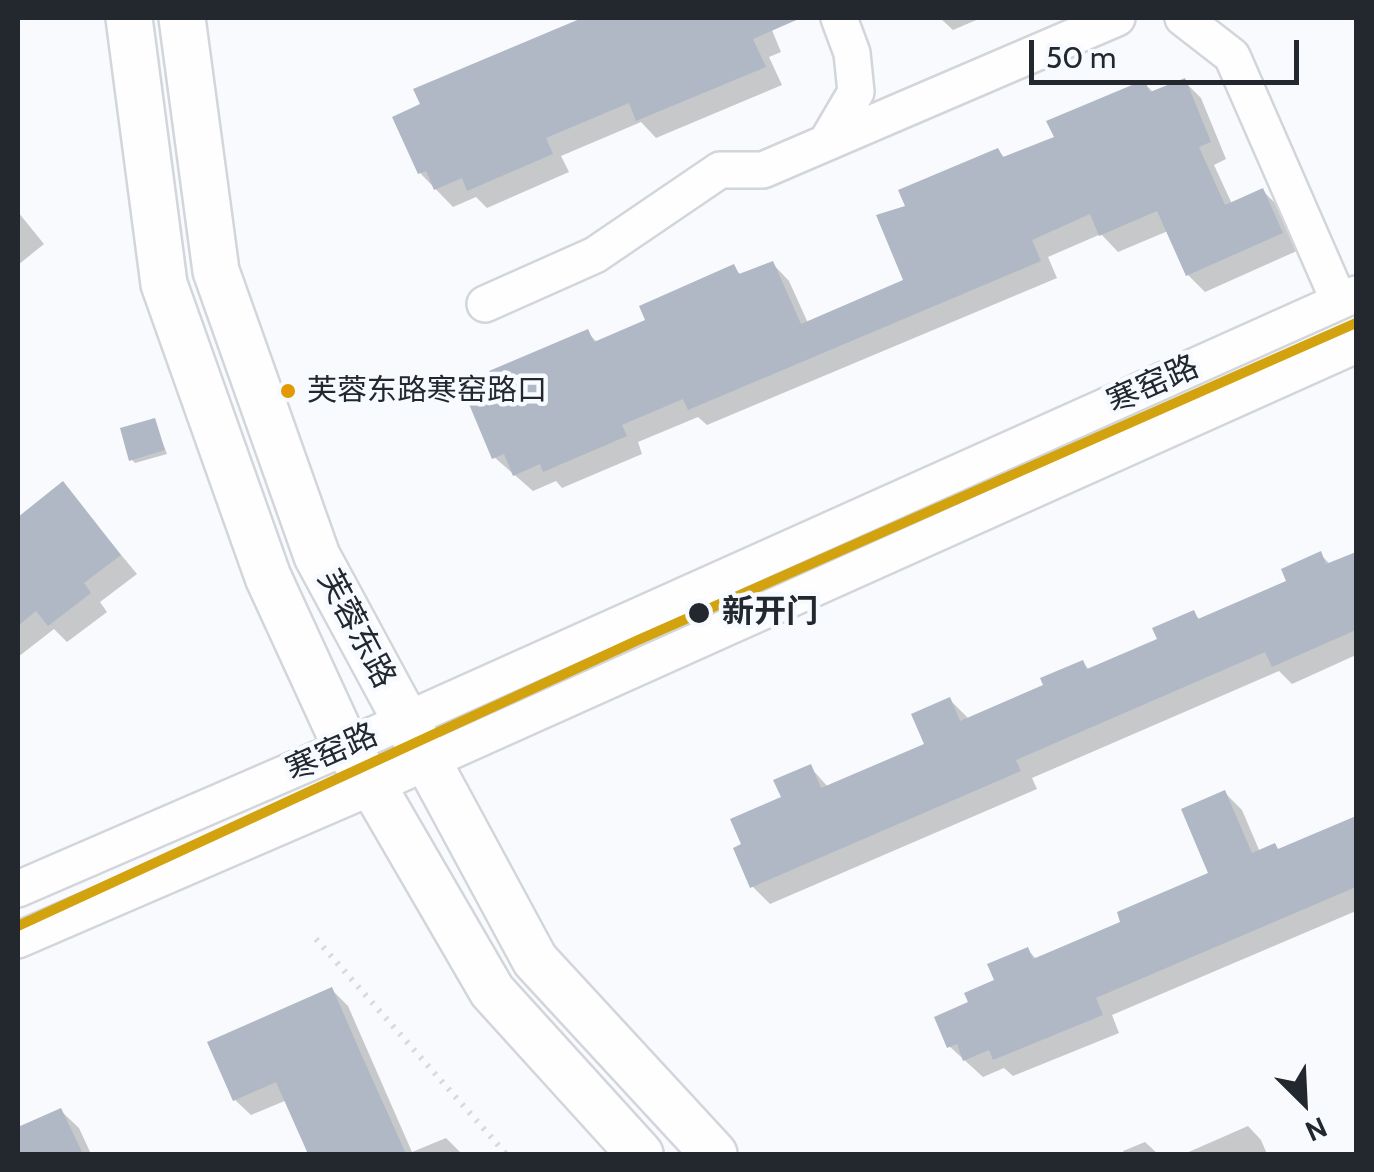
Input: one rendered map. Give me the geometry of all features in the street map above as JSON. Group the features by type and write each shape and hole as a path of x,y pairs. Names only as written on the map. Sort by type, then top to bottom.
{"main road":[{"name":"芙蓉东路","path":"128,18 164,284 268,577 346,747 373,786 492,992 640,1154"},
{"name":"芙蓉东路","path":"182,18 216,272 317,556 535,960 714,1154"}],"street":[{"path":"826,143 856,92 852,53 839,18"},
{"path":"484,304 595,256 720,170 763,170 1118,18"},
{"path":"1183,18 1232,56 1348,298"},
{"name":"寒窑路","path":"18,889 346,747 1348,298"},
{"name":"寒窑路","path":"18,940 430,761 1356,346"}],"path":[{"path":"316,939 506,1154"}],"building":[{"path":"582,18 801,18 753,39 766,67 636,121 629,103 546,138 553,154 467,191 462,178 434,190 426,171 418,174 392,117 420,104 413,89"},
{"path":"1185,78 1211,142 1199,147 1225,205 1263,188 1283,233 1186,276 1157,211 1099,236 1090,214 1032,240 1041,261 688,410 683,399 622,425 627,436 543,472 540,464 513,476 504,454 492,459 466,397 496,385 489,371 588,329 594,342 645,320 639,306 734,264 739,274 773,261 801,324 903,280 876,215 905,206 898,190 998,148 1003,157 1054,137 1046,121 1144,80 1150,92"},
{"path":"155,418 165,450 129,461 120,428"},
{"path":"63,481 121,555 84,583 91,593 48,626 36,611 18,626 18,517"},
{"path":"1321,551 1326,564 1356,552 1356,630 1272,667 1265,652 1016,760 1021,771 750,888 733,848 741,844 730,819 781,797 773,780 811,764 821,788 924,744 911,714 950,697 960,721 1043,685 1040,678 1083,660 1087,669 1157,639 1152,628 1194,610 1198,619 1286,581 1281,569"},
{"path":"1225,790 1252,853 1275,843 1278,849 1356,816 1356,887 1096,998 1103,1015 993,1060 989,1050 963,1061 957,1044 947,1048 934,1017 968,1002 964,993 994,980 987,964 1028,947 1033,959 1120,922 1117,912 1208,873 1181,809"},
{"path":"332,987 406,1154 308,1154 276,1082 233,1101 207,1042"},
{"path":"61,1108 83,1154 18,1154 18,1127"}],"transit line":[{"path":"18,926 636,641 1356,323"}],"place":[{"name":"芙蓉东路寒窑路口","path":"288,391"},
{"name":"新开门","path":"699,613"}]}
